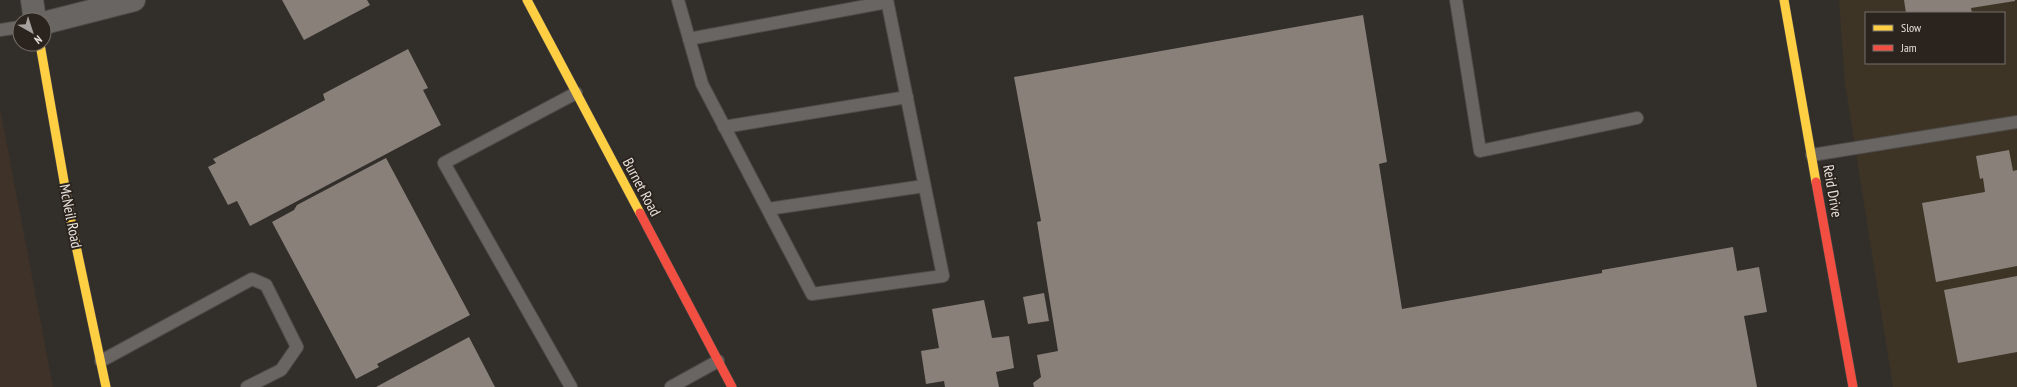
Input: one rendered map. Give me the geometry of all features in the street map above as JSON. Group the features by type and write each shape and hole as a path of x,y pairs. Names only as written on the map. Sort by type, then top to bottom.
{"street":[{"path":"32,0 34,12"},
{"path":"52,21 134,0"},
{"name":"Burnet Road","path":"527,0 732,387"},
{"name":"Reid Drive","path":"1784,0 1853,387"},
{"name":"McNeil Road","path":"41,52 72,227 106,387"}],"lane":[{"path":"678,0 689,39 702,84 812,294 943,276 887,1 689,39"},
{"path":"1456,0 1480,152 1637,118"},
{"path":"0,30 12,28"},
{"path":"571,387 444,163 576,93"},
{"path":"724,126 906,97"},
{"path":"1812,155 2017,122"},
{"path":"768,209 924,186"},
{"path":"101,361 252,279 266,285 297,347 281,370 247,387"},
{"path":"671,387 718,361"}],"shaded area":[{"path":"1839,0 2017,0 2017,387 1893,387 1845,83"},
{"path":"0,108 53,387 0,387"}],"building":[{"path":"282,0 367,0 370,5 304,40"},
{"path":"1904,0 2015,0 1971,8 1972,12 1906,12"},
{"path":"1363,15 1387,162 1379,164 1402,309 1602,273 1602,270 1733,247 1737,271 1759,267 1767,312 1744,316 1757,387 1034,387 1033,383 1041,377 1037,355 1058,351 1037,222 1041,221 1014,77"},
{"path":"408,49 428,88 423,90 441,125 250,226 237,201 228,205 208,167 216,163 213,159 325,100 323,94"},
{"path":"2009,150 2013,171 2017,170 2017,266 1936,282 1922,203 1985,192 1983,178 1980,179 1976,156"},
{"path":"386,158 470,315 377,364 379,367 356,379 272,222 294,210 297,205"},
{"path":"2017,276 2017,352 1958,363 1944,290"},
{"path":"1044,293 1049,321 1028,324 1023,297"},
{"path":"984,300 992,338 1009,336 1014,368 996,372 999,387 945,387 944,381 926,384 921,351 939,348 932,309"},
{"path":"469,337 495,387 376,387"}],"traffic: slow":[{"path":"527,0 640,213"},
{"path":"1784,0 1816,182"},
{"path":"41,52 72,227 106,387"}],"traffic: jam":[{"path":"1816,182 1853,387"},
{"path":"640,213 732,387"}]}
